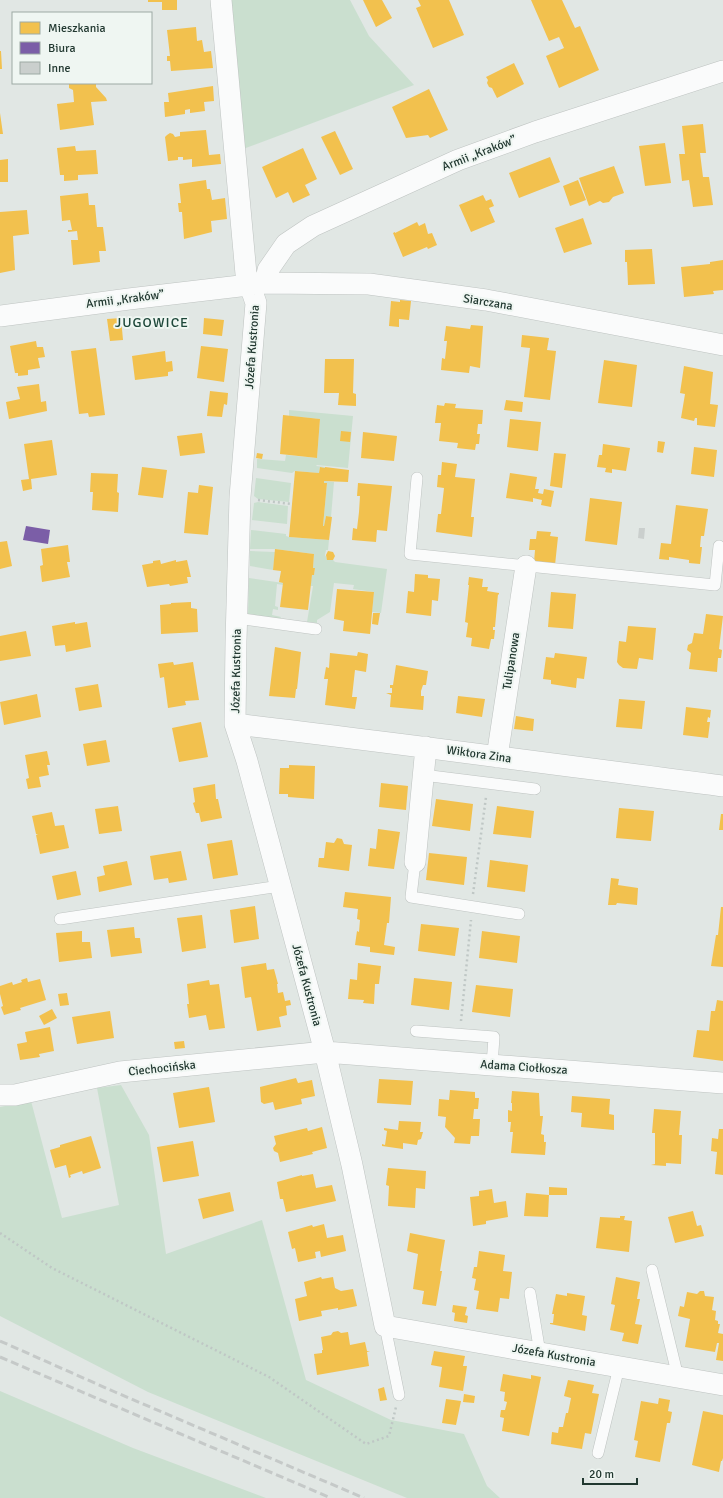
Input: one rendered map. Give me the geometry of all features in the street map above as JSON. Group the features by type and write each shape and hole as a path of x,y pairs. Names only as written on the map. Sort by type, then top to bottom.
{"street":[{"name":"Józefa Kustronia","path":"221,0 246,274 257,284 240,497 236,618 235,724 247,761 325,1052 352,1165 385,1326 723,1385"},
{"name":"Armii „Kraków”","path":"0,316 129,298 257,284 286,244 313,226 458,160 535,132 723,71"},
{"name":"Siarczana","path":"257,284 368,284 406,289 486,300 723,346"},
{"name":"Tulipanowa","path":"497,757 526,566"},
{"name":"Wiktora Zina","path":"235,724 426,747 723,786"},
{"path":"415,862 426,747"},
{"name":"Adama Ciołkosza","path":"325,1052 723,1083"},
{"name":"Ciechocińska","path":"0,1095 15,1095 120,1072 325,1052"}],"lane":[{"path":"417,478 410,554 715,585 719,546"},
{"path":"236,618 316,629"},
{"path":"424,775 535,789"},
{"path":"415,862 411,897 519,914"},
{"path":"60,919 280,886"},
{"path":"416,1031 494,1037 492,1065"},
{"path":"652,1270 678,1377"},
{"path":"530,1293 540,1353"},
{"name":"Józefa Kustronia","path":"385,1326 399,1395"},
{"path":"598,1453 619,1367"}],"path":[{"path":"258,500 292,504"},
{"path":"0,1233 52,1268 269,1377 366,1444 389,1436 399,1395"}],"green space":[{"path":"231,0 350,0 369,36 414,85 243,149"},
{"path":"289,410 353,416 348,468 317,465 316,466 325,468 320,467 319,473 295,471 292,473 257,468 257,459 285,461 286,455 317,458 320,419 289,416"},
{"path":"256,478 291,483 289,502 258,499 254,496"},
{"path":"324,481 334,482 331,517 326,516 323,526 327,483 324,483"},
{"path":"258,502 288,506 287,524 252,520 254,503"},
{"path":"251,530 286,534 286,536 289,537 329,540 328,550 326,550 325,555 328,560 387,569 381,613 372,612 374,592 353,589 354,585 334,583 330,612 317,620 317,623 307,622 313,586 310,586 315,568 313,568 314,554 275,549 250,549"},
{"path":"250,551 275,552 273,570 250,566"},
{"path":"249,578 283,583 283,585 277,584 275,606 278,607 278,610 273,609 272,615 281,617 280,619 248,614"},
{"path":"121,1085 149,1135 166,1254 262,1220 306,1380 391,1420 464,1434 487,1486 500,1498 407,1498 148,1392 0,1316 0,1107 31,1101 62,1218 119,1205 97,1088"},
{"path":"0,1391 133,1448 266,1498 0,1498"}],"building: Mieszkania":[{"path":"148,0 177,0 177,10 162,10 162,2 148,2"},
{"path":"363,0 382,0 392,18 376,27"},
{"path":"418,0 449,0 464,35 433,48 416,8 421,6"},
{"path":"531,0 562,0 575,28 580,26 599,70 559,88 546,56 564,48 559,37 549,41"},
{"path":"196,27 197,41 202,40 204,52 211,51 213,68 171,71 170,61 167,61 167,56 170,56 167,30"},
{"path":"1,51 2,69 0,69"},
{"path":"514,63 524,84 497,98 492,88 489,87 486,77"},
{"path":"69,84 96,84 96,87 106,98 107,101 91,102 94,125 60,130 57,104 74,102 73,90 69,88"},
{"path":"213,86 214,101 204,102 205,111 190,113 190,109 185,110 185,114 165,117 164,102 169,102 168,93"},
{"path":"429,89 448,130 430,138 428,135 406,138 392,107"},
{"path":"0,113 3,134 0,134"},
{"path":"703,124 706,153 700,153 703,177 709,177 713,205 693,207 689,180 682,181 679,154 685,154 682,126"},
{"path":"206,130 209,155 220,154 221,164 192,167 192,159 183,160 183,157 178,157 178,160 168,161 165,137 167,135 170,133 175,137 180,136 180,132"},
{"path":"335,131 353,169 340,175 321,137"},
{"path":"665,143 671,183 645,186 639,146"},
{"path":"75,146 76,151 96,150 98,174 78,175 78,180 64,181 64,175 60,175 57,148"},
{"path":"303,148 317,179 305,185 310,195 293,203 288,192 276,198 262,167"},
{"path":"550,157 560,182 519,198 509,173"},
{"path":"8,159 8,182 0,182 0,160"},
{"path":"614,166 624,193 613,197 609,202 603,203 600,201 589,206 579,178"},
{"path":"206,180 207,189 210,189 212,200 225,198 227,219 211,221 212,232 184,239 182,212 179,212 178,203 181,203 179,184"},
{"path":"578,180 586,200 570,206 563,186"},
{"path":"88,193 89,205 95,205 97,227 103,227 106,251 99,251 100,262 73,265 71,240 78,240 77,231 68,232 68,230 72,230 70,220 62,221 60,196"},
{"path":"483,195 486,201 491,199 494,206 489,208 495,222 471,232 459,205"},
{"path":"27,210 29,234 13,236 15,270 0,273 0,212"},
{"path":"583,218 592,244 564,253 555,228"},
{"path":"417,222 419,226 425,223 428,234 432,233 437,245 428,249 427,247 403,257 393,233"},
{"path":"652,249 655,284 628,285 625,250"},
{"path":"723,260 723,290 713,291 714,294 684,297 681,267 710,264 710,262"},
{"path":"400,300 411,301 409,320 399,319 399,327 389,326 391,301 400,302"},
{"path":"121,318 123,340 110,341 107,319"},
{"path":"204,318 224,320 222,336 203,334"},
{"path":"471,325 483,326 480,368 470,366 469,373 441,370 442,358 445,359 447,341 444,341 446,326 470,329"},
{"path":"522,335 549,338 547,350 556,351 550,400 524,397 530,348 521,347"},
{"path":"36,341 37,347 43,347 45,357 38,358 40,368 28,370 28,375 18,376 18,373 15,373 10,346"},
{"path":"201,346 228,349 224,382 197,378"},
{"path":"96,348 105,415 89,417 88,413 79,414 71,351"},
{"path":"165,351 166,362 172,361 173,371 168,372 168,376 135,380 132,356"},
{"path":"325,359 354,359 353,393 356,394 356,406 338,405 339,393 324,393"},
{"path":"604,360 637,365 632,407 598,403"},
{"path":"684,366 713,372 710,404 718,405 715,427 697,425 697,418 695,418 694,421 681,418 685,394 680,393"},
{"path":"39,384 41,402 46,401 47,411 9,419 6,402 20,399 17,387"},
{"path":"210,391 228,393 227,405 224,404 222,417 207,416"},
{"path":"506,400 523,402 522,412 504,410"},
{"path":"445,403 456,404 455,408 483,410 482,424 478,424 477,434 480,434 479,444 476,444 475,450 457,448 458,443 439,441 441,423 435,423 437,405 444,406"},
{"path":"283,415 320,419 317,458 280,454"},
{"path":"510,419 541,422 538,451 507,447"},
{"path":"341,431 351,432 350,442 340,441"},
{"path":"363,432 397,436 394,461 361,458"},
{"path":"202,433 205,453 180,456 177,436"},
{"path":"52,440 57,475 31,479 32,489 23,491 21,480 29,479 24,444"},
{"path":"658,441 665,442 663,453 657,452"},
{"path":"603,444 630,448 626,471 612,469 612,473 605,472 606,468 597,467 599,455 602,455"},
{"path":"694,447 717,450 714,477 691,474"},
{"path":"257,453 263,454 262,459 256,458"},
{"path":"554,453 566,454 562,488 550,486"},
{"path":"442,462 457,464 455,477 475,479 471,517 474,517 472,537 436,532 438,514 441,514 444,488 437,487 438,475 441,475"},
{"path":"142,467 167,470 163,498 138,495"},
{"path":"320,467 349,470 348,482 324,481 324,483 327,483 323,526 326,516 332,517 329,540 289,537 295,471 319,473"},
{"path":"91,473 118,474 118,512 92,510 93,492 90,492"},
{"path":"510,473 537,477 535,489 539,489 538,493 543,494 544,489 554,491 551,507 541,505 542,500 533,498 533,502 506,498"},
{"path":"358,483 392,486 387,531 377,530 376,542 352,540 353,528 357,529 359,512 360,496 357,496"},
{"path":"199,485 213,487 208,535 184,533 188,492 198,493"},
{"path":"590,498 622,502 617,545 585,541"},
{"path":"676,505 708,509 704,536 701,536 700,547 702,547 700,564 689,563 689,560 669,557 669,560 659,559 661,543 671,544"},
{"path":"537,531 551,532 550,536 558,537 555,565 534,562 535,550 529,550 530,539 536,539"},
{"path":"7,541 12,566 0,569 0,542"},
{"path":"68,545 70,562 67,562 70,577 42,582 40,566 43,565 41,549"},
{"path":"275,549 314,554 313,568 315,568 314,575 312,575 308,610 280,607 283,583 279,582 281,571 273,570"},
{"path":"328,551 333,552 335,556 333,560 327,560 326,555"},
{"path":"160,560 161,564 176,560 176,562 187,560 191,577 187,577 188,583 170,586 169,584 147,587 142,565"},
{"path":"415,574 428,575 428,578 440,579 438,601 432,600 431,616 406,613 408,591 414,592"},
{"path":"469,577 483,579 482,587 488,587 487,591 499,593 495,627 493,627 493,630 495,630 494,639 491,639 489,649 471,646 472,638 466,637 468,623 465,622"},
{"path":"337,589 374,592 370,634 343,631 344,621 334,619"},
{"path":"551,592 576,594 573,629 548,627"},
{"path":"191,602 191,608 197,609 198,632 161,634 160,605"},
{"path":"373,613 380,613 378,625 372,624"},
{"path":"706,614 723,616 719,649 722,650 721,658 718,658 717,672 689,669 691,653 687,650 688,645 692,643 694,633 703,634"},
{"path":"75,622 75,624 87,622 91,647 66,652 65,645 55,646 52,626"},
{"path":"628,626 656,628 653,660 639,658 637,669 623,668 617,662 619,641 626,642"},
{"path":"26,631 31,656 0,661 0,636"},
{"path":"275,647 301,652 295,698 269,696"},
{"path":"358,652 368,654 366,672 355,670 352,697 357,697 355,709 325,705 328,679 324,679 326,667 329,668 330,653 357,656"},
{"path":"555,653 587,657 584,679 577,678 576,688 551,684 551,680 543,679 546,657 554,658"},
{"path":"173,662 174,665 193,662 199,700 185,701 186,705 168,708 164,677 160,678 158,664"},
{"path":"396,665 428,671 426,685 423,685 421,691 421,696 424,696 423,710 390,707 391,695 386,693 392,693 392,688 390,688 390,685 393,685"},
{"path":"98,684 102,707 79,711 75,688"},
{"path":"37,694 41,717 4,725 0,702"},
{"path":"458,696 485,699 482,717 456,713"},
{"path":"619,699 645,701 642,729 616,727"},
{"path":"686,707 711,710 710,718 708,717 707,722 710,722 708,738 683,735"},
{"path":"516,716 534,719 533,731 514,729"},
{"path":"201,722 208,757 179,762 172,728"},
{"path":"106,740 110,762 87,766 83,744"},
{"path":"47,751 50,765 47,765 49,775 39,777 41,787 28,789 26,779 29,778 25,755"},
{"path":"289,765 315,766 314,799 288,797 288,794 279,794 280,768 289,768"},
{"path":"381,783 408,786 406,810 379,807"},
{"path":"215,784 216,799 218,799 222,818 201,822 199,813 196,813 193,803 195,802 193,788"},
{"path":"436,799 473,804 470,831 432,826"},
{"path":"118,806 122,831 99,834 95,809"},
{"path":"497,806 534,811 531,838 493,834"},
{"path":"619,808 654,811 651,841 616,838"},
{"path":"52,812 55,826 64,825 69,848 40,854 36,835 38,834 36,834 32,816"},
{"path":"721,814 723,814 723,830 719,830"},
{"path":"378,829 400,832 394,869 368,866 370,848 376,849"},
{"path":"337,838 342,839 344,844 352,845 349,871 318,867 319,858 324,858 326,842 334,843"},
{"path":"232,840 238,875 213,879 207,844"},
{"path":"181,851 187,880 169,883 168,878 154,880 150,856"},
{"path":"429,853 467,857 464,885 426,880"},
{"path":"490,860 528,865 525,892 487,887"},
{"path":"127,861 132,885 99,892 97,877 105,875 103,866"},
{"path":"76,871 81,895 57,900 52,876"},
{"path":"611,878 619,879 618,885 638,888 637,905 617,903 616,905 608,905"},
{"path":"345,892 391,897 389,923 387,923 384,945 395,947 394,955 370,952 370,947 355,945 357,931 359,932 360,920 357,919 358,909 343,907"},
{"path":"255,906 259,939 234,943 230,910"},
{"path":"721,907 723,907 723,967 711,966 716,935 718,935"},
{"path":"202,915 206,948 182,952 177,918"},
{"path":"421,924 459,928 455,956 418,951"},
{"path":"134,927 135,938 140,938 142,953 111,957 107,930"},
{"path":"82,931 82,942 90,942 92,958 59,962 56,933"},
{"path":"482,931 520,936 517,963 479,958"},
{"path":"266,963 267,970 274,969 278,984 278,993 283,992 285,1001 290,1000 291,1005 286,1006 287,1015 279,1017 281,1027 257,1031 251,997 245,998 241,967"},
{"path":"358,963 381,966 379,984 375,984 374,1004 363,1003 364,1000 348,999 350,979 357,980"},
{"path":"27,978 28,982 40,979 46,1000 20,1008 21,1010 4,1015 1,1007 3,1006 0,986 12,982 13,985 22,982 21,980"},
{"path":"414,978 452,982 449,1010 411,1005"},
{"path":"209,980 210,985 219,984 225,1028 209,1030 206,1015 189,1018 187,984"},
{"path":"476,985 513,989 510,1017 472,1012"},
{"path":"67,993 69,1005 60,1006 58,994"},
{"path":"717,1000 723,1001 723,1061 693,1057 697,1030 709,1031 711,1011 715,1011"},
{"path":"52,1009 57,1018 44,1025 39,1016"},
{"path":"110,1011 114,1038 77,1044 72,1017"},
{"path":"50,1027 54,1051 39,1054 40,1057 20,1060 17,1044 27,1042 25,1032"},
{"path":"184,1041 185,1048 175,1049 174,1042"},
{"path":"296,1078 298,1083 312,1080 315,1096 301,1099 302,1104 275,1110 273,1102 264,1104 261,1102 260,1087"},
{"path":"379,1079 413,1081 411,1105 377,1103"},
{"path":"209,1087 215,1122 179,1128 173,1093"},
{"path":"450,1090 475,1092 475,1098 479,1098 478,1109 474,1109 473,1119 480,1119 479,1136 471,1136 470,1144 454,1143 455,1138 445,1127 446,1117 438,1116 439,1099 449,1100"},
{"path":"512,1091 539,1093 540,1116 543,1116 541,1134 544,1135 544,1142 546,1142 545,1155 511,1153 513,1132 510,1132 511,1122 508,1122 508,1110 512,1111"},
{"path":"572,1096 610,1099 609,1114 614,1115 614,1130 581,1127 582,1113 571,1112"},
{"path":"654,1109 681,1111 679,1135 682,1135 681,1164 666,1163 666,1166 651,1165 655,1164 655,1133 652,1133"},
{"path":"399,1121 421,1122 420,1132 423,1132 417,1145 403,1143 403,1149 382,1146 382,1144 385,1145 387,1131 384,1130 384,1128 398,1130"},
{"path":"322,1127 327,1148 312,1152 313,1154 280,1162 278,1153 274,1151 273,1148 276,1144 274,1136 307,1128 308,1131"},
{"path":"719,1129 723,1129 723,1175 715,1174 717,1152 711,1151 712,1138 718,1139"},
{"path":"91,1136 101,1168 83,1174 82,1171 70,1175 71,1177 69,1178 66,1165 55,1168 50,1150 60,1147 60,1145"},
{"path":"193,1141 199,1176 163,1182 157,1147"},
{"path":"388,1168 426,1171 425,1189 416,1188 415,1208 388,1206 389,1186 386,1185"},
{"path":"313,1174 316,1188 332,1185 336,1201 286,1212 283,1199 280,1199 277,1182 302,1175"},
{"path":"549,1187 567,1188 567,1195 549,1195"},
{"path":"492,1189 494,1203 506,1201 508,1217 486,1221 486,1224 473,1226 470,1197 479,1196 479,1191"},
{"path":"230,1192 234,1211 203,1219 198,1199"},
{"path":"526,1193 549,1195 548,1217 524,1216"},
{"path":"693,1211 697,1226 701,1225 704,1236 675,1243 668,1217"},
{"path":"620,1216 625,1216 624,1220 632,1221 629,1252 596,1248 600,1217 620,1218"},
{"path":"324,1224 327,1238 343,1235 346,1251 321,1257 320,1251 315,1252 316,1258 298,1262 295,1248 292,1249 288,1232 312,1225 313,1227"},
{"path":"410,1233 445,1240 440,1271 442,1271 436,1306 422,1304 424,1291 413,1289 418,1254 407,1251"},
{"path":"479,1251 505,1255 503,1271 512,1272 509,1299 500,1298 498,1312 476,1309 479,1291 474,1290 476,1279 472,1278 474,1267 477,1267"},
{"path":"321,1277 322,1279 333,1277 335,1288 341,1291 353,1289 357,1306 338,1310 338,1308 321,1311 322,1316 299,1321 295,1299 307,1296 304,1282"},
{"path":"616,1277 640,1282 637,1299 640,1299 635,1324 642,1325 638,1344 622,1341 624,1333 610,1330 615,1305 611,1304"},
{"path":"700,1291 704,1291 705,1296 714,1297 712,1310 716,1311 715,1320 718,1321 718,1324 720,1324 718,1333 723,1334 723,1361 716,1360 719,1343 717,1343 715,1352 685,1347 690,1319 678,1316 680,1306 684,1307 687,1292 697,1294"},
{"path":"567,1293 585,1296 582,1315 587,1316 585,1331 550,1324 553,1323 554,1314 552,1314 556,1294 567,1296"},
{"path":"453,1305 467,1307 465,1315 468,1316 467,1323 454,1321 455,1313 452,1312"},
{"path":"338,1331 341,1333 348,1332 350,1345 365,1342 367,1351 370,1351 367,1352 369,1366 317,1375 314,1354 322,1353 321,1337 331,1335 333,1332"},
{"path":"434,1351 465,1356 463,1366 467,1366 463,1391 439,1387 442,1367 431,1365"},
{"path":"503,1374 531,1379 531,1375 541,1377 529,1436 502,1431 504,1418 500,1417 501,1410 505,1410 507,1402 504,1401 505,1392 500,1391"},
{"path":"568,1380 594,1385 592,1393 599,1394 591,1434 585,1433 582,1449 551,1444 552,1432 558,1433 559,1427 563,1427 566,1413 568,1413 571,1398 564,1396"},
{"path":"384,1387 387,1400 380,1401 378,1389"},
{"path":"464,1394 475,1396 474,1403 463,1402"},
{"path":"659,1398 670,1400 668,1411 672,1412 670,1423 667,1423 660,1462 635,1457 638,1441 634,1440 641,1401 658,1404"},
{"path":"446,1399 461,1401 456,1425 442,1423"},
{"path":"703,1411 723,1415 723,1458 719,1472 692,1465"}],"building: Biura":[{"path":"26,526 50,530 48,544 23,540"}],"building: Inne":[{"path":"639,528 645,528 644,539 638,538"}],"railway":[{"path":"0,1341 115,1392 364,1498"},
{"path":"0,1357 331,1498"}],"district":[{"name":"JUGOWICE","path":"152,322"}]}
